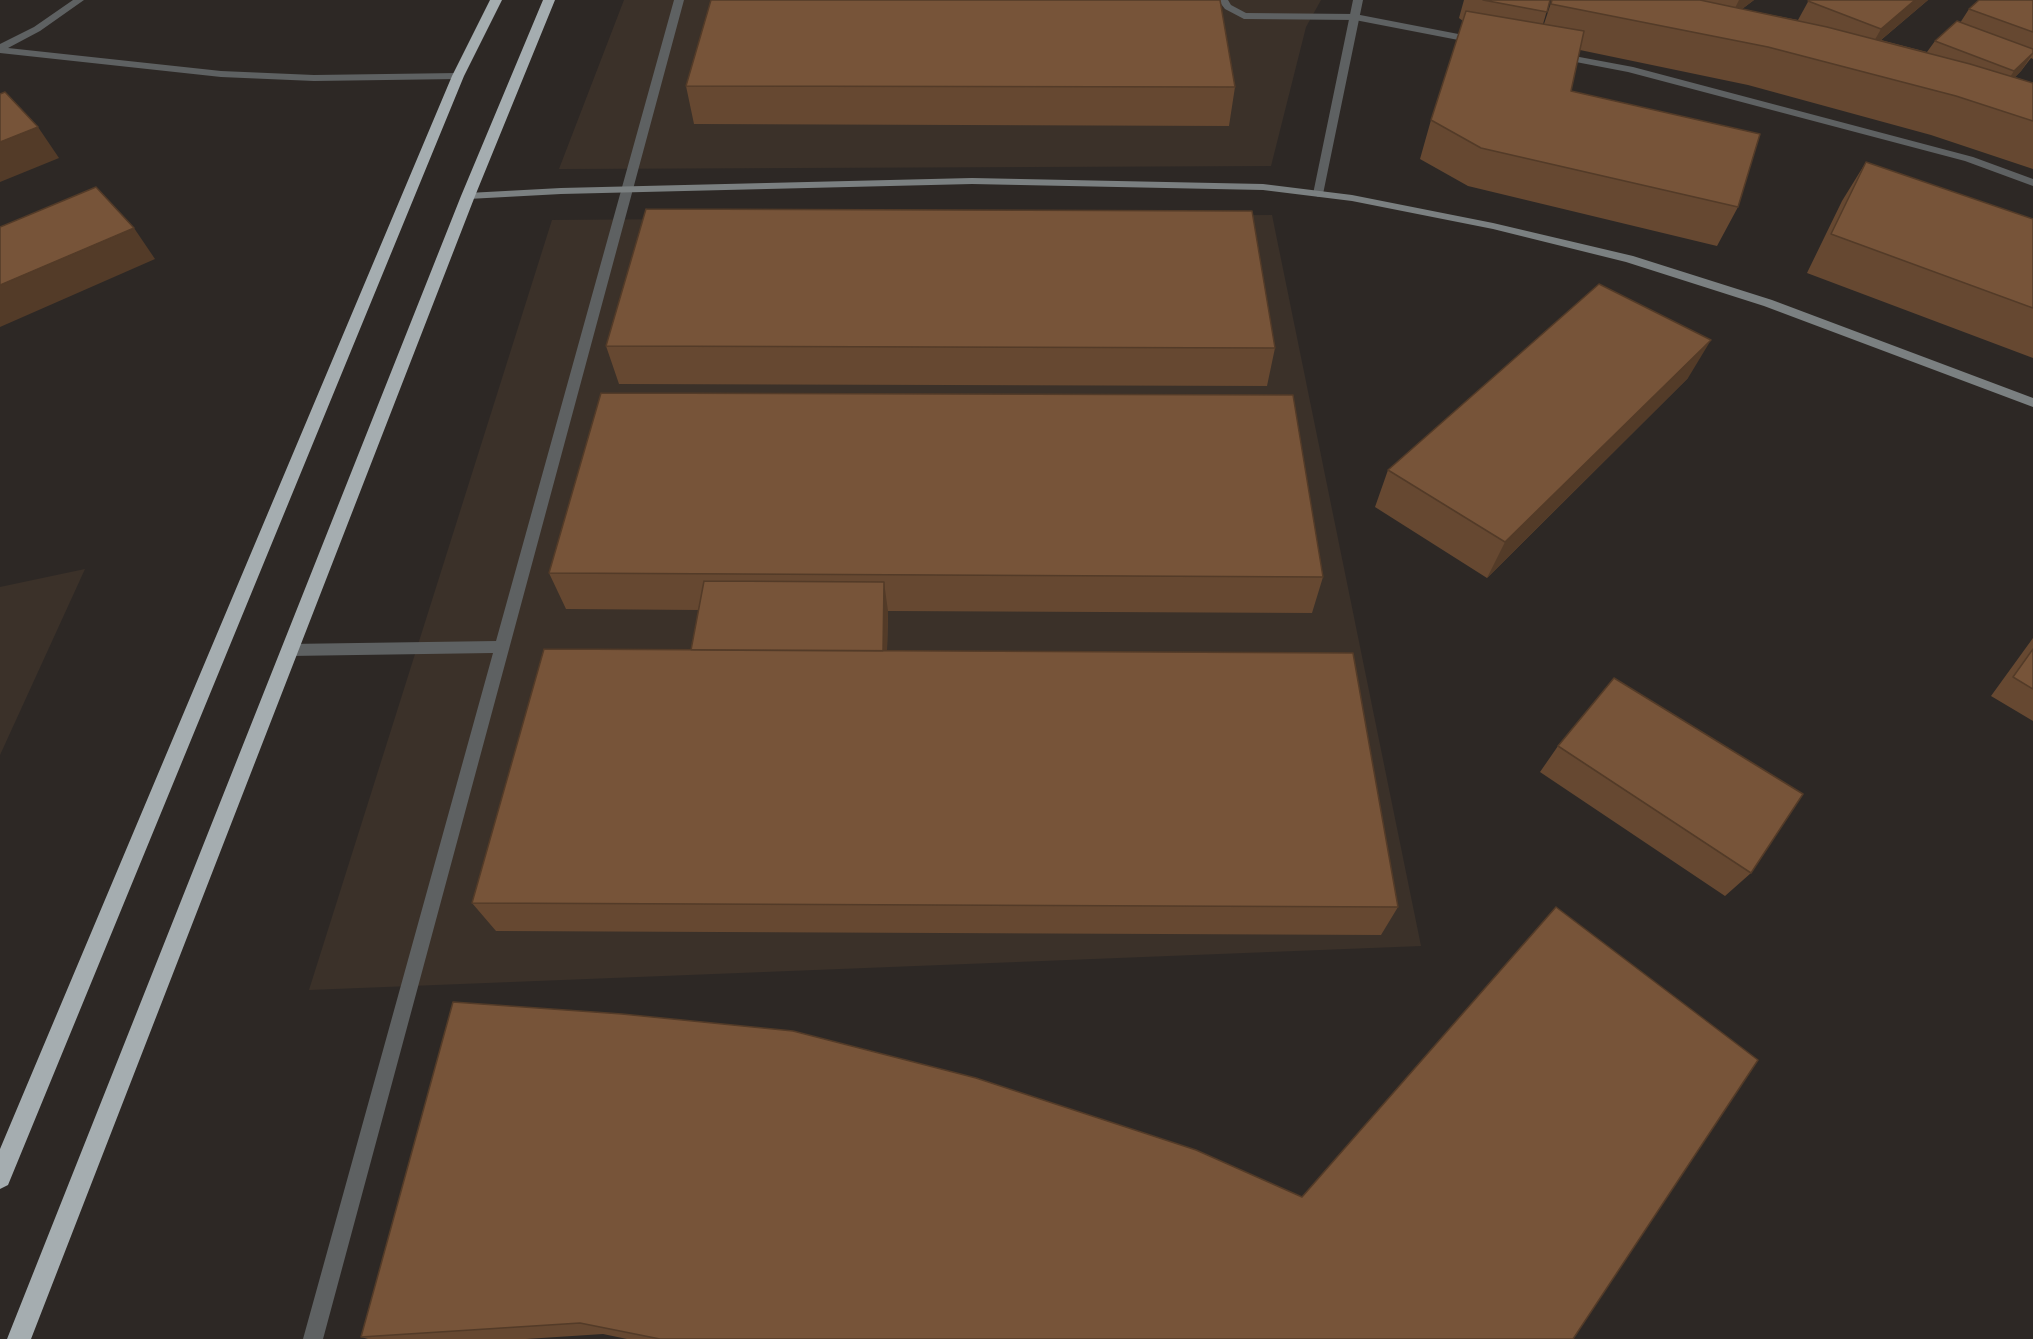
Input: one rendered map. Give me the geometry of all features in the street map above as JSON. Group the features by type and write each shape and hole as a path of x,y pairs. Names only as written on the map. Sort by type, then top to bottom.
{"highway":[{"path":"0,1177 458,76 496,0"},
{"path":"19,1339 468,196 549,0"}],"street":[{"path":"0,49 37,29 79,0"},
{"path":"313,1339 679,0"},
{"path":"1223,0 1228,8 1244,16 1355,17 1492,43"},
{"path":"1318,194 1358,0"},
{"path":"0,49 221,74 314,78 458,76"},
{"path":"1549,54 1629,69 1969,159 2033,183"},
{"path":"468,196 627,189 972,181 1263,187 1352,198 1493,225 1629,259 1768,303 2033,403"},
{"path":"290,650 502,647"}],"shaded area":[{"path":"624,0 1321,0 1306,27 1271,166 559,169"},
{"path":"1272,215 1421,946 309,990 552,220"},
{"path":"85,569 0,755 0,587"}],"building":[{"path":"711,0 1220,0 1235,87 686,86"},
{"path":"1483,0 1550,0 1547,12"},
{"path":"1552,0 1700,0 1827,27 1970,64 2033,83 2033,121 1956,96 1768,47 1551,4"},
{"path":"1809,0 1915,0 1881,29"},
{"path":"1979,0 2033,0 2033,32 1969,9"},
{"path":"1466,11 1584,31 1571,91 1760,134 1738,207 1481,148 1431,120"},
{"path":"1957,21 2033,49 2033,53 2014,71 1935,41"},
{"path":"5,92 38,127 0,142 0,94"},
{"path":"1866,162 2033,219 2033,308 1831,234"},
{"path":"96,187 134,228 0,285 0,227"},
{"path":"646,209 1252,211 1275,348 606,346"},
{"path":"1599,284 1711,340 1505,542 1388,470"},
{"path":"601,393 1293,395 1323,577 549,573"},
{"path":"704,581 884,582 883,651 691,650"},
{"path":"544,649 1353,653 1398,907 472,903"},
{"path":"2033,649 2033,689 2013,677"},
{"path":"1614,678 1803,794 1751,873 1558,746"},
{"path":"1556,907 1758,1060 1573,1339 660,1339 580,1323 361,1337 453,1002 622,1014 793,1031 976,1078 1196,1150 1302,1197"}]}
